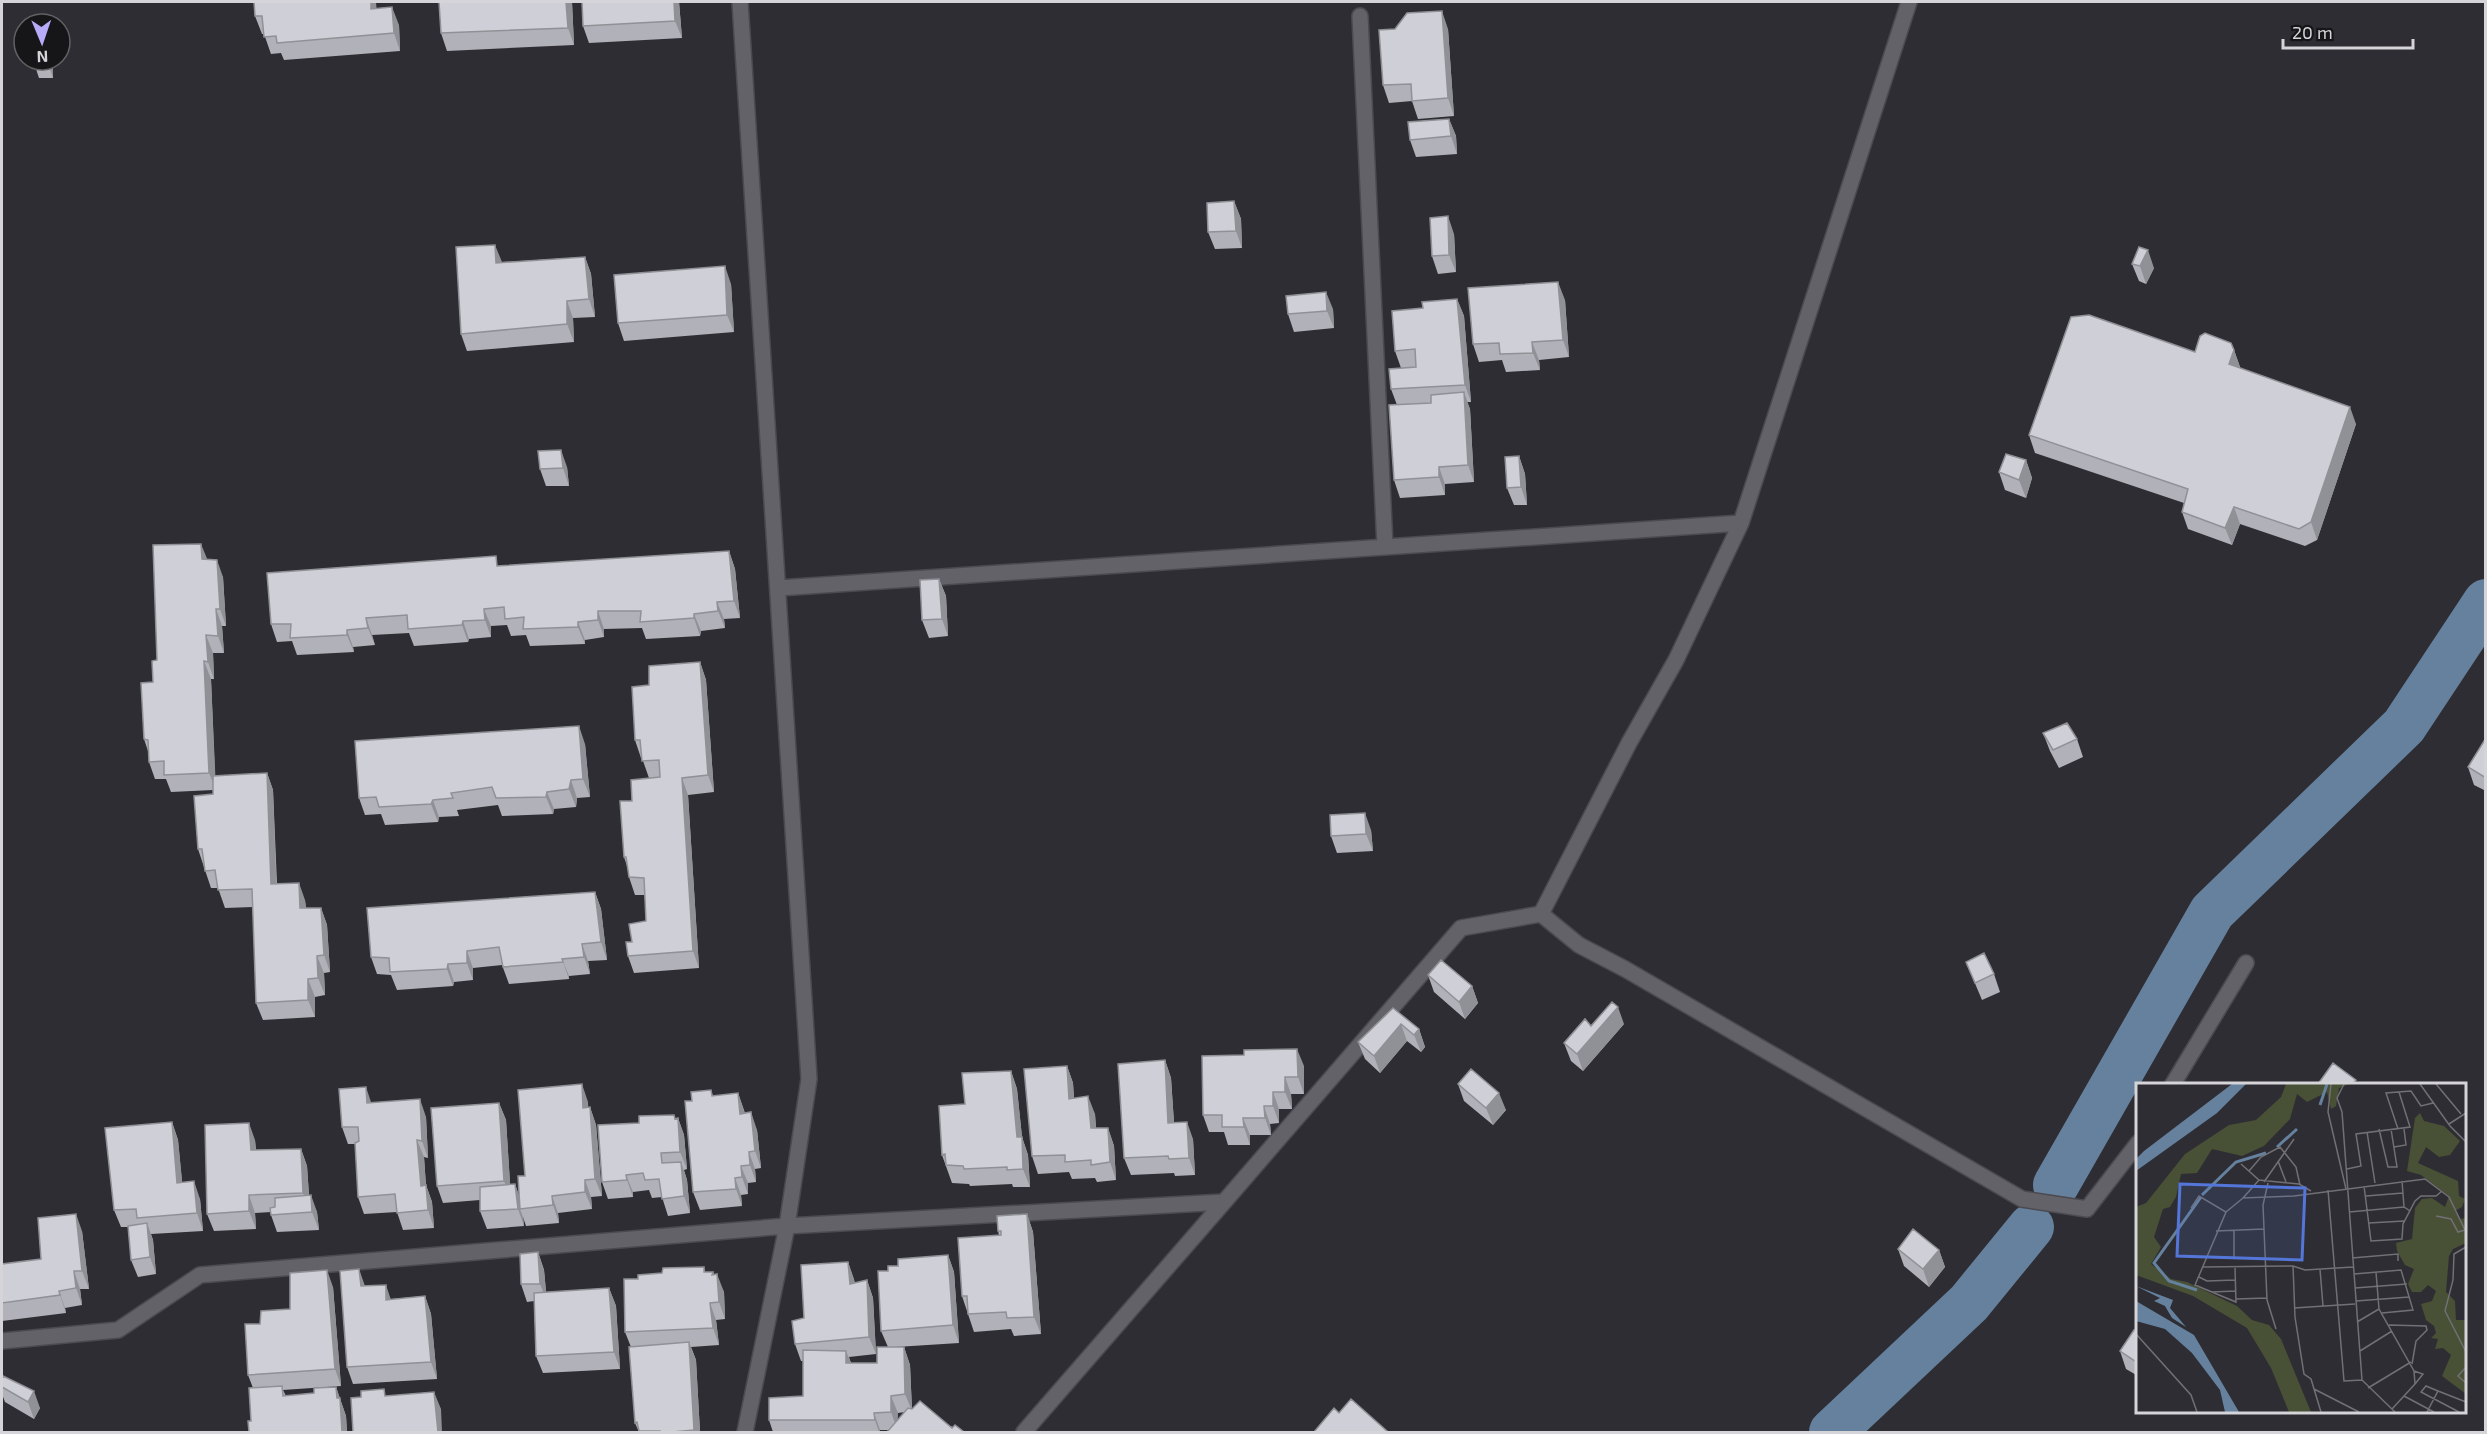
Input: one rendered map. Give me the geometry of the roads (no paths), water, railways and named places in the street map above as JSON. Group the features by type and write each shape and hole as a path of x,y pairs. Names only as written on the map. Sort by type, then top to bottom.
{"street":[{"path":"740,2 809,1079 787,1226 745,1432"},
{"path":"1541,914 1629,743 1676,660 1741,523 1909,2"},
{"path":"1360,16 1385,547"},
{"path":"779,588 1741,523"},
{"path":"1024,1432 1461,928 1541,914 1579,945 2022,1199 2087,1209 2136,1146"},
{"path":"2174,1083 2246,963"},
{"path":"2,1341 118,1330 200,1275 787,1226 1224,1202"}],"waterway":[{"path":"2056,1185 2212,912 2404,726 2486,602"},
{"path":"1832,1432 1969,1303 2031,1227"}]}
